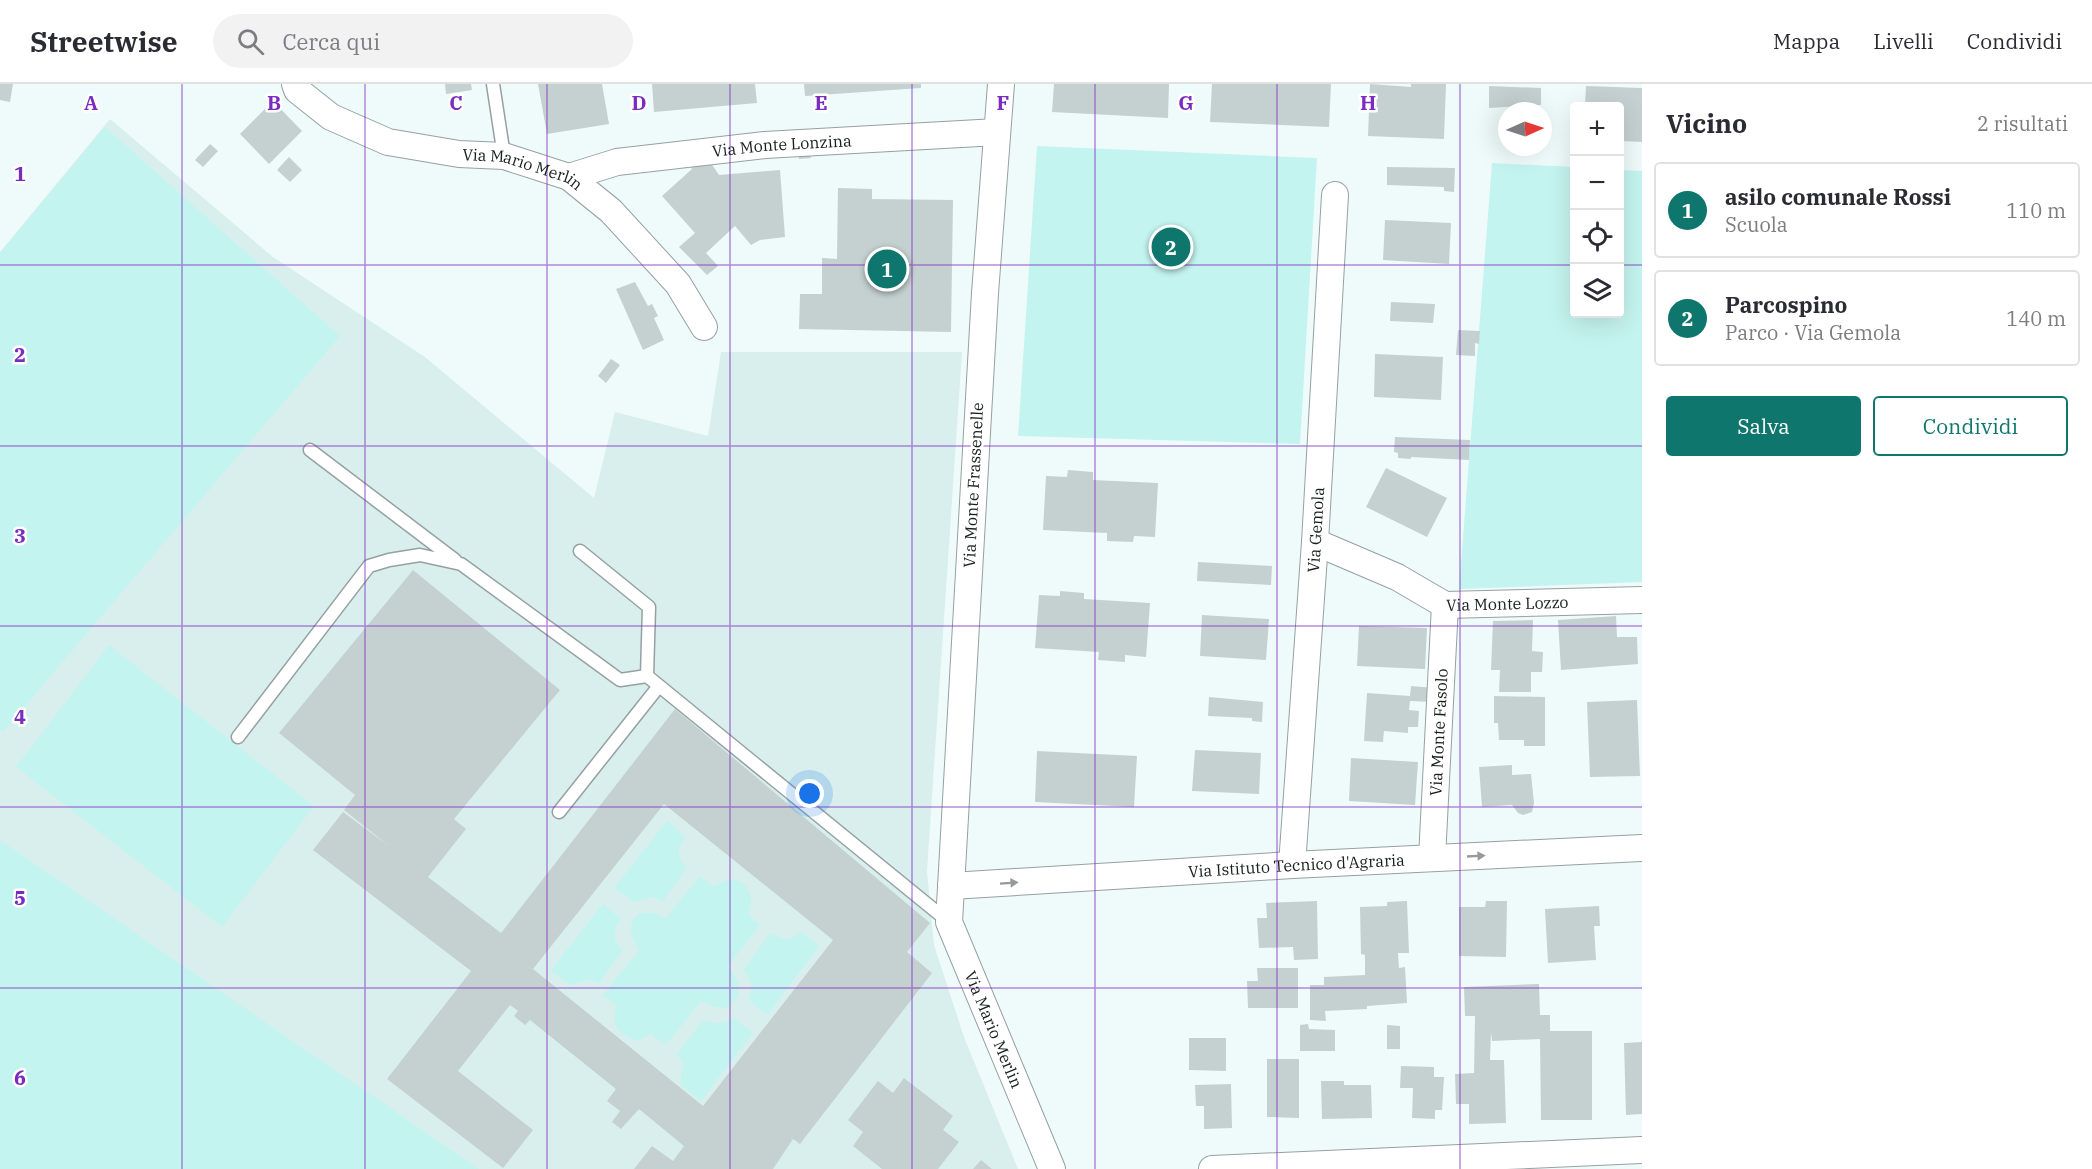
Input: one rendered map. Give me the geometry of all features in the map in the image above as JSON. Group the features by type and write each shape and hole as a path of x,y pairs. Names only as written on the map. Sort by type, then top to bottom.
{"street":[{"name":"Via Mario Merlin","path":"295,84 297,90 331,117 388,142 459,154 504,156 569,177 611,211 678,284 704,327"},
{"name":"Via Monte Frassenelle","path":"951,885 985,293 1001,84"},
{"name":"Via Monte Lonzina","path":"569,177 617,162 765,145 997,132"},
{"name":"Via Gemola","path":"1292,865 1315,542 1335,195"},
{"name":"Via Monte Lozzo","path":"1315,542 1397,577 1445,605 1642,600"},
{"name":"Via Monte Fasolo","path":"1432,858 1445,605"},
{"name":"Via Istituto Tecnico d'Agraria","path":"951,885 1642,848"},
{"name":"Via Mario Merlin","path":"951,885 949,922 1052,1169"},
{"path":"1212,1169 1642,1150"}],"lane":[{"path":"493,84 504,156"},
{"path":"310,450 620,680 647,676 949,922"},
{"path":"580,551 649,607 647,676"},
{"path":"238,737 369,566 420,555 461,564"},
{"path":"559,812 659,686"}],"shaded area":[{"path":"110,119 273,257 425,357 594,498 615,412 708,436 721,352 962,352 927,871 934,945 964,1037 1018,1169 273,1169 0,1097 0,252"},
{"path":"105,127 340,336 3,732 0,729 0,253"},
{"path":"1037,146 1317,158 1300,444 1018,436"},
{"path":"1492,163 1570,167 1570,318 1624,318 1624,170 1642,171 1642,582 1459,589"},
{"path":"109,645 314,806 222,927 16,767"},
{"path":"667,821 685,837 680,845 679,856 687,867 663,901 653,897 634,902 614,888"},
{"path":"0,840 479,1169 0,1169"},
{"path":"700,876 714,887 731,880 744,884 751,897 748,914 760,925 728,966 739,984 738,997 727,1008 714,1007 701,1001 666,1045 651,1034 637,1041 631,1039 617,1028 614,1019 617,1007 603,995 639,950 631,931 631,924 639,914 646,912 666,918"},
{"path":"603,904 621,919 614,935 623,950 599,983 588,979 570,985 550,971"},
{"path":"801,932 819,946 767,1015 749,1000 752,986 744,969 770,933 786,938"},
{"path":"734,1018 753,1033 701,1101 680,1085 683,1063 677,1054 703,1020 719,1023"}],"building":[{"path":"0,84 13,84 10,102 0,100"},
{"path":"445,84 471,84 472,90 446,94"},
{"path":"538,84 602,84 609,124 547,134"},
{"path":"652,84 755,84 757,103 654,112"},
{"path":"804,84 921,84 921,88 805,96"},
{"path":"1054,84 1169,84 1168,118 1052,112"},
{"path":"1212,84 1331,84 1329,127 1210,122"},
{"path":"1370,84 1411,87 1411,84 1446,84 1444,139 1368,136"},
{"path":"1489,86 1541,88 1541,102 1498,102 1498,107 1489,108"},
{"path":"1586,86 1642,88 1642,142 1624,141 1624,102 1585,102"},
{"path":"273,101 302,131 269,164 240,134"},
{"path":"210,144 218,151 203,167 195,160"},
{"path":"810,149 811,158 799,159 798,150"},
{"path":"705,154 719,175 780,170 785,237 760,240 751,245 735,226 706,253 718,266 707,275 679,247 695,233 662,196 692,169 682,157"},
{"path":"289,157 302,170 290,182 277,170"},
{"path":"1387,167 1455,168 1454,192 1444,191 1444,187 1387,185"},
{"path":"838,188 872,189 872,199 953,200 951,332 799,329 800,294 822,294 822,258 837,259"},
{"path":"1385,220 1451,223 1449,264 1383,260"},
{"path":"635,282 648,306 652,304 658,316 654,318 664,340 643,350 616,289"},
{"path":"1391,302 1435,304 1433,323 1390,321"},
{"path":"1458,330 1480,331 1479,344 1475,343 1475,356 1456,355"},
{"path":"1375,354 1443,357 1441,400 1374,397"},
{"path":"611,359 620,365 606,383 598,376"},
{"path":"1395,437 1470,440 1469,460 1398,458 1398,453 1394,452"},
{"path":"1386,468 1447,498 1427,537 1366,507"},
{"path":"1068,470 1093,472 1093,480 1158,483 1155,537 1134,536 1133,542 1107,541 1107,533 1043,530 1046,476 1067,477"},
{"path":"1198,562 1272,566 1271,585 1197,581"},
{"path":"413,570 560,690 454,819 466,829 428,877 501,933 675,709 930,923 907,952 932,973 800,1144 793,1139 773,1169 634,1169 652,1146 673,1161 684,1146 639,1109 621,1129 612,1122 620,1111 607,1101 616,1089 530,1020 525,1025 514,1016 518,1011 510,1005 458,1071 533,1130 503,1168 387,1079 471,971 313,850 343,812 389,846 344,810 355,795 279,733","holes":["664,804 833,940 703,1106 533,969"]},
{"path":"1060,591 1084,593 1084,599 1150,603 1146,657 1125,655 1125,662 1098,660 1099,652 1035,648 1039,595 1060,596"},
{"path":"1202,615 1269,619 1266,660 1200,656"},
{"path":"1616,616 1617,637 1637,637 1638,664 1561,670 1558,620"},
{"path":"1533,620 1532,651 1543,652 1542,672 1531,672 1531,692 1499,692 1500,670 1491,670 1493,621"},
{"path":"1359,626 1427,628 1425,669 1357,666"},
{"path":"1411,686 1434,688 1433,702 1410,701 1409,710 1419,711 1418,727 1408,727 1408,733 1384,731 1383,742 1364,741 1367,693 1410,696"},
{"path":"1494,696 1545,697 1545,746 1524,746 1524,740 1499,740 1498,723 1494,723"},
{"path":"1209,697 1263,702 1262,722 1252,721 1252,718 1208,716"},
{"path":"1637,700 1640,776 1590,777 1587,702"},
{"path":"1195,750 1261,753 1259,794 1192,791"},
{"path":"1037,751 1137,756 1134,807 1035,802"},
{"path":"1351,758 1418,762 1415,805 1349,801"},
{"path":"1512,765 1512,775 1531,774 1534,803 1532,812 1523,815 1518,813 1512,805 1482,807 1479,767"},
{"path":"1317,901 1318,959 1294,960 1293,947 1259,948 1257,918 1267,918 1266,903"},
{"path":"1407,901 1409,953 1398,953 1399,968 1405,967 1407,1003 1367,1006 1367,1009 1325,1011 1326,1021 1310,1020 1310,985 1324,985 1324,977 1365,975 1365,955 1361,954 1360,907 1387,906 1387,902"},
{"path":"1486,901 1507,901 1506,957 1459,956 1459,907 1485,907"},
{"path":"1599,906 1600,926 1594,926 1596,960 1548,963 1545,909"},
{"path":"1257,968 1298,968 1298,1008 1248,1008 1247,981 1258,981"},
{"path":"1539,984 1540,1015 1550,1015 1550,1031 1592,1031 1592,1120 1541,1120 1540,1039 1492,1041 1491,1032 1490,1060 1504,1060 1506,1123 1469,1124 1469,1104 1456,1104 1455,1074 1474,1073 1475,1016 1465,1016 1464,987"},
{"path":"1308,1024 1309,1029 1335,1030 1335,1051 1300,1051 1300,1025"},
{"path":"1387,1025 1400,1026 1400,1049 1387,1049"},
{"path":"1189,1038 1226,1038 1226,1071 1189,1070"},
{"path":"1642,1042 1642,1114 1626,1115 1624,1043"},
{"path":"1267,1059 1299,1059 1299,1118 1267,1117"},
{"path":"1401,1066 1434,1067 1434,1077 1444,1077 1442,1110 1435,1110 1435,1119 1412,1118 1413,1088 1400,1088"},
{"path":"904,1078 953,1116 943,1130 959,1142 938,1169 882,1169 853,1146 863,1132 848,1120 878,1081 893,1093"},
{"path":"1321,1081 1344,1081 1344,1085 1371,1085 1372,1118 1322,1119"},
{"path":"1231,1084 1232,1128 1204,1129 1204,1106 1196,1106 1195,1085"},
{"path":"981,1160 992,1169 973,1169"}],"place":[{"name":"Parcospino","path":"1171,247"},
{"name":"asilo comunale Rossi","path":"887,269"}]}
